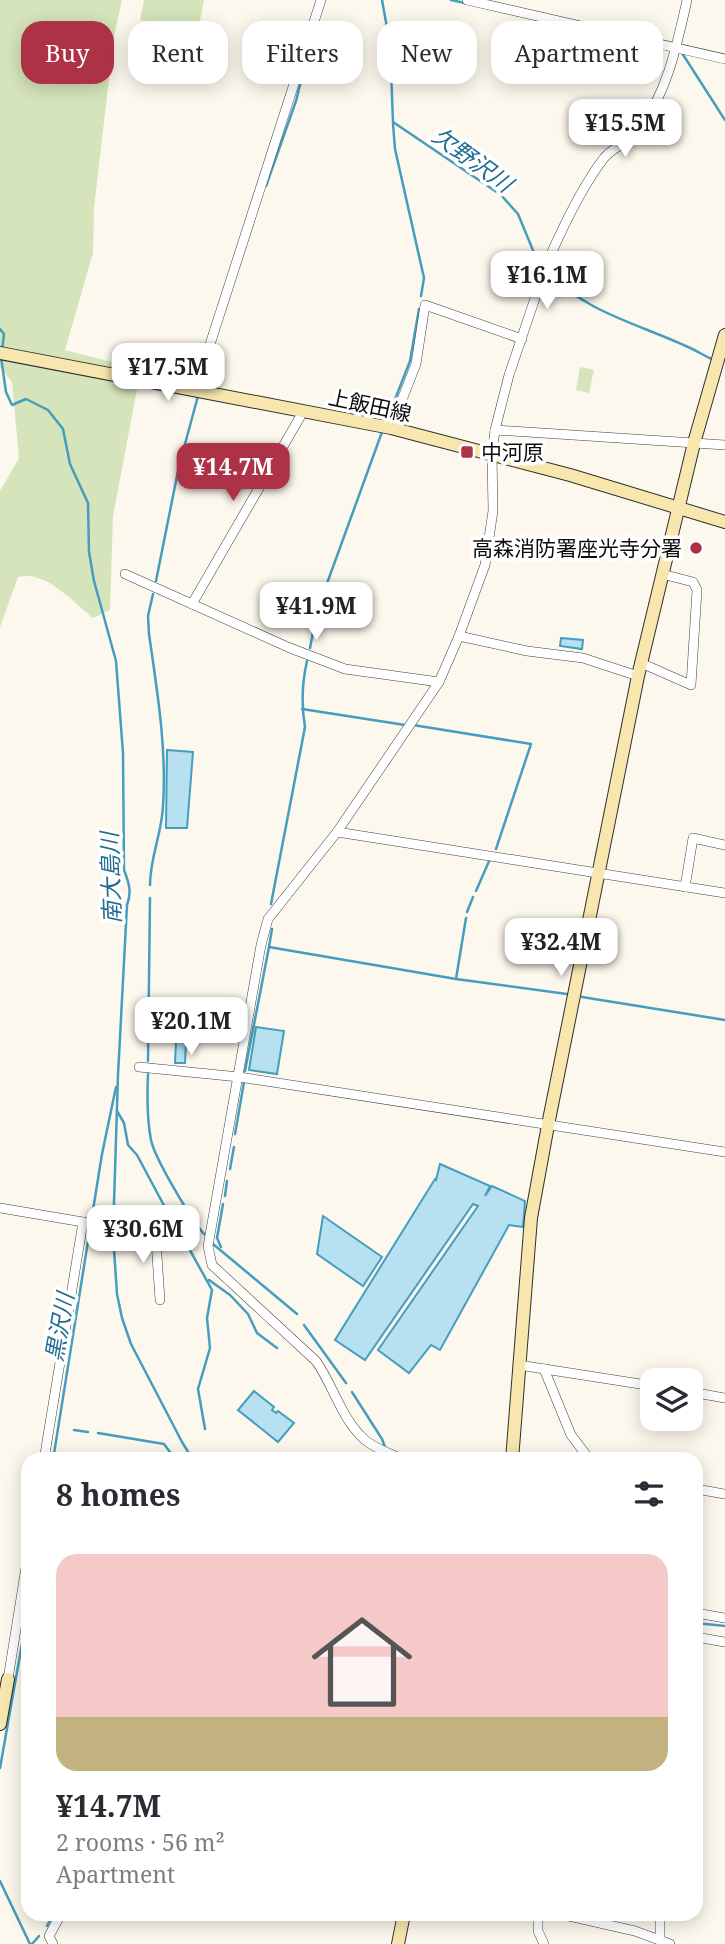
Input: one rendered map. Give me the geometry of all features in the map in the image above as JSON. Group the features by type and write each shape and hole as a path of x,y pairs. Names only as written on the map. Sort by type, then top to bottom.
{"street":[{"path":"165,357 184,374 194,375 203,366 321,0"},
{"path":"467,0 725,59"},
{"path":"388,1452 366,1441 355,1429 316,1361 212,1265 208,1246 261,945 268,919 337,832 439,682 485,565 494,511 492,454 495,430 509,374 547,263 595,171 607,155 636,133 651,110 677,48 687,0"},
{"path":"391,428 416,365 425,305 522,339"},
{"path":"513,1452 531,1218 548,1125 638,676 694,443 725,335"},
{"name":"上飯田線","path":"0,353 391,428 570,475 725,522"},
{"path":"192,604 300,417"},
{"path":"495,430 725,446"},
{"path":"125,574 290,648 345,669 439,682"},
{"path":"641,663 691,685 697,590 693,582 662,574"},
{"path":"458,636 527,651 583,658 638,676"},
{"path":"337,832 725,894"},
{"path":"685,887 693,838 725,845"},
{"path":"139,1067 239,1077 725,1152"},
{"path":"0,1208 136,1231 145,1230 179,1215"},
{"path":"46,1452 94,1225"},
{"path":"155,1226 160,1300"},
{"path":"519,1365 640,1384"},
{"path":"544,1369 571,1435 584,1452"},
{"path":"703,1394 725,1398"},
{"path":"703,1490 725,1494"},
{"path":"0,1724 21,1598"},
{"path":"703,1614 725,1618"},
{"path":"703,1638 725,1642"},
{"path":"53,1944 49,1936 57,1921"},
{"path":"397,1944 402,1921"},
{"path":"538,1921 538,1931 544,1944"},
{"path":"591,1921 635,1931 670,1944"},
{"path":"660,1921 660,1940"}],"green space":[{"path":"0,0 122,0 114,36 114,21 21,21 21,84 108,84 94,208 93,253 65,350 123,365 115,385 137,389 113,516 110,610 93,618 49,583 28,576 18,577 0,627 0,491 19,458 12,382 0,367"},
{"path":"144,0 204,0 200,21 140,20"},
{"path":"580,367 594,370 589,393 576,390"}],"water":[{"path":"561,638 583,640 582,649 560,646"},
{"path":"167,750 193,752 187,828 166,828"},
{"path":"256,1027 284,1031 277,1074 249,1070"},
{"path":"176,1042 186,1042 185,1063 175,1063"},
{"path":"440,1164 490,1186 485,1196 492,1186 525,1201 523,1227 509,1225 440,1350 431,1345 409,1373 378,1350 478,1206 473,1204 365,1360 335,1340 436,1180"},
{"path":"323,1216 382,1257 363,1286 317,1254"},
{"path":"254,1391 274,1407 272,1410 276,1413 278,1411 294,1423 278,1442 238,1410"}],"waterway":[{"name":"欠野沢川","path":"382,0 390,44 393,122 501,195 518,214 542,266"},
{"path":"451,0 465,3"},
{"path":"682,53 725,120"},
{"path":"266,186 300,84"},
{"path":"393,124 395,149 424,278 421,296"},
{"name":"欠野沢川","path":"547,271 562,285 595,307 712,359"},
{"path":"390,412 410,361 419,309"},
{"name":"南大島川","path":"0,329 4,334 2,351"},
{"name":"南大島川","path":"1,357 6,392 12,405 26,399 48,410 63,429 70,464 88,503 89,552 94,581 116,661 123,753 124,870 130,892 127,905 118,1075 113,1235 117,1294 131,1344 188,1452"},
{"path":"201,387 207,366"},
{"path":"156,581 179,466 198,396"},
{"path":"310,648 317,611 382,432"},
{"path":"150,885 162,816 164,785 160,720 149,634 148,616 153,594"},
{"path":"271,904 305,727 303,694 307,661"},
{"path":"302,709 405,725"},
{"path":"413,725 531,744 496,849"},
{"path":"476,891 490,859"},
{"path":"467,912 473,897"},
{"path":"148,1061 150,898"},
{"path":"456,979 466,918"},
{"path":"272,929 269,947 456,979 567,994"},
{"path":"245,1071 269,947"},
{"path":"582,997 725,1020"},
{"path":"148,1074 148,1116 154,1149 175,1189 205,1235"},
{"path":"235,1134 244,1082"},
{"name":"黒沢川","path":"54,1452 102,1154 116,1087"},
{"path":"117,1111 124,1123 128,1145 137,1155 168,1213"},
{"path":"230,1169 234,1147"},
{"path":"225,1196 227,1181"},
{"path":"221,1247 217,1238 223,1204"},
{"path":"176,1225 212,1290 207,1318 210,1348 198,1389 205,1429"},
{"path":"213,1244 297,1314"},
{"path":"209,1280 230,1295 248,1314 257,1333 277,1348"},
{"path":"304,1325 346,1383"},
{"path":"352,1392 385,1447"},
{"path":"74,1430 88,1432"},
{"path":"98,1433 164,1444 170,1452"},
{"name":"南大島川","path":"703,1624 725,1626"},
{"name":"黒沢川","path":"0,1768 21,1650"},
{"name":"黒沢川","path":"0,1881 30,1944"},
{"path":"47,1926 50,1921"},
{"path":"32,1944 39,1936"}],"place":[{"name":"中河原","path":"467,452"},
{"name":"高森消防署座光寺分署","path":"696,548"}]}
